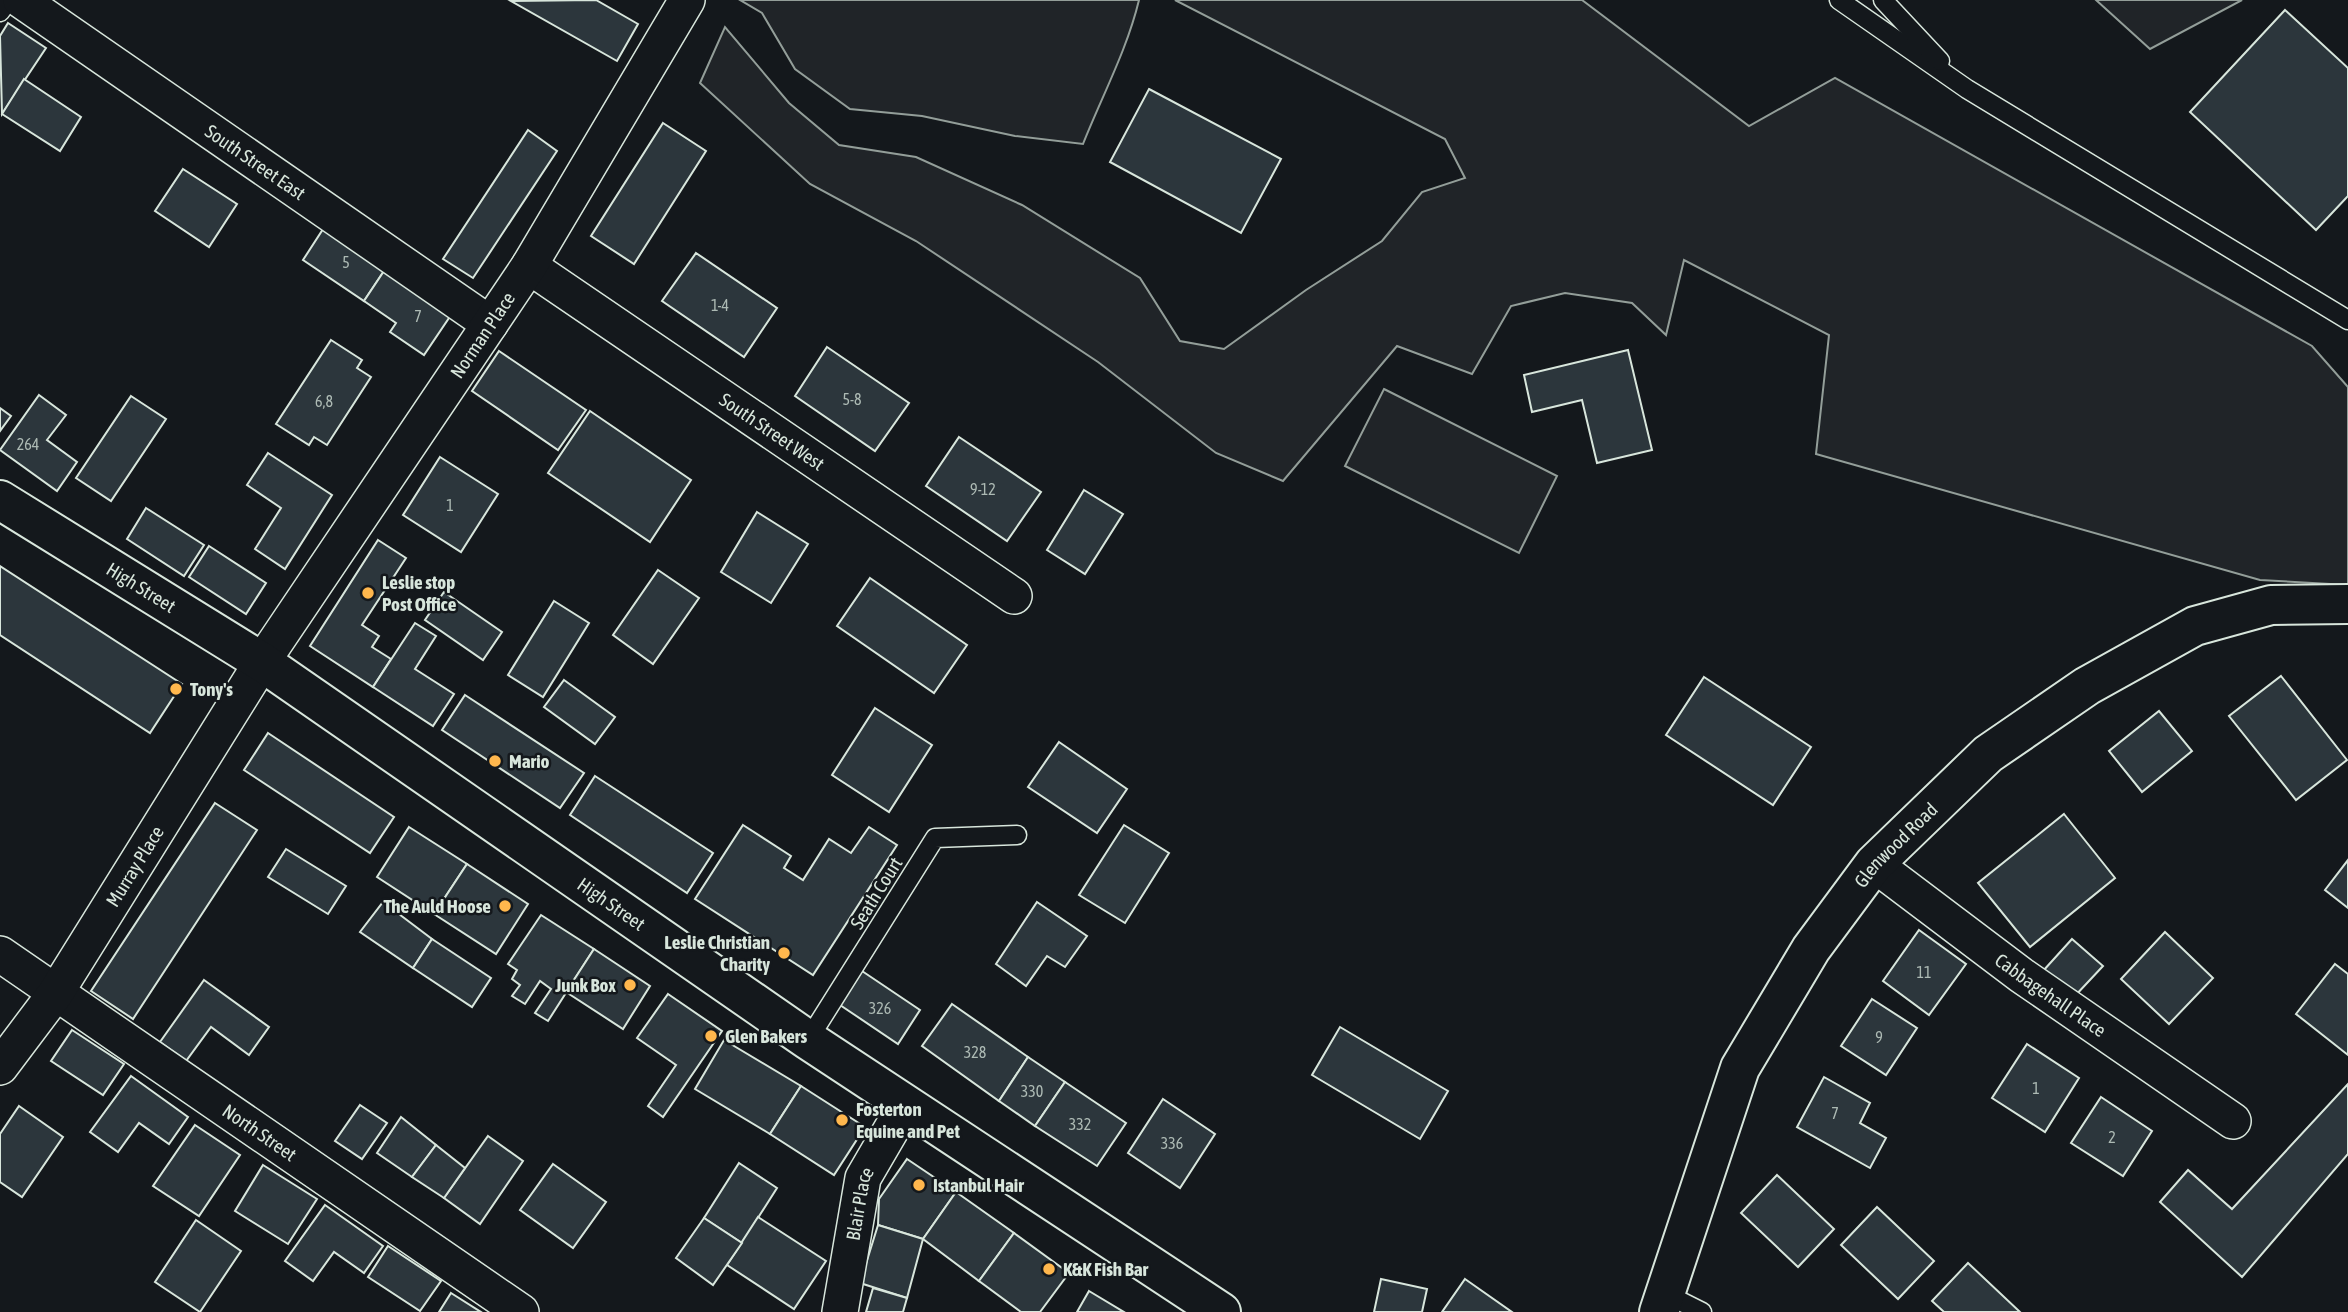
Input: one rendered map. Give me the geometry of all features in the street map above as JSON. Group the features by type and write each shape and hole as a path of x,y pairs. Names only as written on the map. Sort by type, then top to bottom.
{"main road":[{"name":"High Street","path":"0,500 262,662 905,1106 1221,1312"},
{"name":"Glenwood Road","path":"1663,1303 1740,1068 1811,949 1874,864 1989,754 2087,686 2194,626 2272,605 2348,604"}],"street":[{"name":"South Street East","path":"21,0 490,324"},
{"name":"Norman Place","path":"262,662 529,266 687,0"},
{"name":"South Street West","path":"529,266 1014,596"},
{"name":"Murray Place","path":"0,1067 55,994 262,662"},
{"name":"Cabbagehall Place","path":"1874,864 2021,975 2234,1121"},
{"name":"North Street","path":"0,954 521,1312"},
{"name":"Blair Place","path":"840,1312 863,1178 905,1106"}],"lane":[{"path":"0,12 9,0"},
{"path":"1839,0 1967,89 2348,320"},
{"path":"1883,0 1967,89"},
{"name":"Seath Court","path":"808,1040 935,838 1017,835"},
{"path":"1663,1303 1702,1312"}],"shaded area":[{"path":"740,0 1139,0 1121,55 1083,144 1015,136 922,116 850,109 795,69 762,13"},
{"path":"1175,0 1582,0 1749,126 1835,78 2312,346 2348,387 2348,585 2260,580 1816,454 1829,335 1684,260 1666,335 1632,303 1565,293 1511,306 1472,374 1397,346 1283,481 1216,453 1098,362 916,241 810,184 700,83 725,27 789,103 839,145 916,157 1022,205 1140,278 1180,341 1224,349 1306,290 1382,241 1422,192 1465,178 1445,139"},
{"path":"2096,0 2242,0 2150,49"},
{"path":"1384,389 1557,476 1519,553 1345,466"}],"building":[{"path":"596,0 638,24 617,61 511,1"},
{"path":"2285,10 2348,68 2348,196 2316,230 2190,112"},
{"path":"8,23 46,48 2,114 0,36"},
{"path":"24,79 81,117 60,151 2,114"},
{"path":"1149,89 1281,159 1241,233 1110,162"},
{"path":"663,123 706,151 634,264 591,236"},
{"path":"528,130 557,151 473,278 443,259"},
{"path":"183,169 237,204 209,247 155,211"},
{"path":"327,223 388,265 364,301 303,260"},
{"path":"696,253 777,308 744,357 662,301"},
{"path":"388,265 455,309 424,355 390,332 396,323 364,301"},
{"path":"331,340 362,360 357,368 371,377 327,445 314,437 309,445 276,424"},
{"path":"827,347 909,403 875,451 795,396"},
{"path":"1628,350 1652,450 1597,463 1582,400 1532,412 1524,375"},
{"path":"499,351 586,410 558,450 472,391"},
{"path":"39,395 66,415 47,440 77,462 57,491 0,450"},
{"path":"131,396 166,419 111,501 76,478"},
{"path":"0,408 11,416 0,431"},
{"path":"590,411 691,480 650,542 548,473"},
{"path":"959,437 1041,492 1007,541 926,486"},
{"path":"268,453 332,495 285,569 255,549 281,508 247,485"},
{"path":"440,457 498,494 461,552 403,515"},
{"path":"1084,490 1123,514 1085,574 1047,550"},
{"path":"146,508 204,545 184,576 127,539"},
{"path":"757,512 808,544 771,603 721,572"},
{"path":"378,540 406,558 362,625 379,636 372,647 391,659 373,687 310,646"},
{"path":"209,546 266,583 246,614 189,577"},
{"path":"0,566 182,684 150,733 0,635"},
{"path":"658,570 699,598 653,664 613,635"},
{"path":"870,578 967,645 934,693 837,626"},
{"path":"444,592 502,632 483,660 425,620"},
{"path":"554,601 589,623 543,697 508,675"},
{"path":"415,623 436,636 415,669 454,694 433,726 373,687"},
{"path":"2281,676 2347,760 2296,800 2229,716"},
{"path":"1704,677 1811,747 1773,805 1666,735"},
{"path":"564,680 615,717 595,744 544,707"},
{"path":"465,695 584,773 560,808 442,730"},
{"path":"875,708 932,745 889,812 832,775"},
{"path":"2159,711 2192,751 2142,792 2109,751"},
{"path":"268,733 394,817 370,853 244,770"},
{"path":"1059,742 1127,789 1097,833 1028,787"},
{"path":"595,776 713,853 687,893 570,815"},
{"path":"215,803 257,830 133,1019 91,991"},
{"path":"2064,814 2115,878 2030,947 1978,883"},
{"path":"743,825 791,856 784,868 803,880 829,839 851,853 869,827 897,845 813,975 695,899"},
{"path":"1124,825 1169,853 1125,923 1079,895"},
{"path":"409,827 467,864 434,914 377,877"},
{"path":"286,849 346,886 328,914 268,877"},
{"path":"2348,860 2348,908 2325,890"},
{"path":"467,864 528,904 496,954 434,914"},
{"path":"383,902 432,939 413,968 360,932"},
{"path":"1037,902 1087,936 1065,967 1047,956 1026,986 996,964"},
{"path":"541,915 594,949 548,1021 535,1013 551,989 540,981 525,1004 512,996 520,985 512,979 517,970 508,964"},
{"path":"1919,930 1966,964 1929,1015 1883,981"},
{"path":"2165,932 2213,978 2169,1024 2121,979"},
{"path":"432,939 491,978 472,1007 413,968"},
{"path":"2072,939 2103,966 2073,998 2043,971"},
{"path":"594,949 650,986 623,1029 566,992"},
{"path":"2335,964 2348,974 2348,1055 2296,1014"},
{"path":"862,971 920,1010 898,1044 840,1005"},
{"path":"204,980 269,1027 249,1055 211,1027 186,1061 160,1042"},
{"path":"668,994 722,1031 663,1117 648,1106 676,1065 637,1038"},
{"path":"1872,999 1917,1028 1886,1075 1841,1046"},
{"path":"952,1004 1028,1057 999,1101 922,1046"},
{"path":"1340,1027 1448,1091 1420,1139 1312,1075"},
{"path":"72,1030 124,1064 103,1095 51,1061"},
{"path":"724,1040 801,1086 770,1134 695,1089"},
{"path":"2027,1044 2079,1078 2045,1132 1992,1098"},
{"path":"1028,1057 1065,1082 1035,1126 999,1101"},
{"path":"131,1076 188,1117 169,1144 139,1123 118,1152 90,1132"},
{"path":"1824,1077 1870,1103 1860,1123 1886,1138 1870,1168 1797,1127"},
{"path":"1065,1082 1126,1123 1097,1166 1035,1126"},
{"path":"2348,1084 2348,1154 2242,1277 2160,1202 2188,1170 2232,1209"},
{"path":"801,1086 865,1127 834,1175 770,1134"},
{"path":"2101,1097 2152,1131 2123,1176 2071,1143"},
{"path":"1163,1099 1215,1134 1180,1188 1128,1153"},
{"path":"360,1105 387,1123 362,1159 335,1141"},
{"path":"19,1106 63,1137 22,1197 0,1182 0,1134"},
{"path":"401,1117 436,1145 412,1177 377,1153"},
{"path":"195,1125 240,1155 199,1216 153,1186"},
{"path":"488,1136 523,1161 480,1224 444,1198"},
{"path":"436,1145 465,1168 444,1198 412,1177"},
{"path":"907,1159 956,1192 923,1239 878,1225 879,1199"},
{"path":"739,1163 777,1188 742,1243 704,1218"},
{"path":"553,1164 606,1202 573,1248 520,1210"},
{"path":"263,1165 317,1199 288,1244 235,1211"},
{"path":"1777,1175 1834,1229 1798,1267 1741,1213"},
{"path":"956,1192 1014,1233 979,1281 923,1239"},
{"path":"325,1205 383,1246 364,1273 334,1252 313,1281 285,1261"},
{"path":"1877,1207 1934,1261 1898,1299 1841,1245"},
{"path":"758,1217 826,1261 794,1309 727,1265"},
{"path":"704,1218 742,1243 713,1285 676,1258"},
{"path":"196,1220 241,1251 200,1312 155,1282"},
{"path":"878,1225 923,1239 907,1298 860,1283"},
{"path":"1014,1233 1069,1273 1040,1312 1021,1312 979,1281"},
{"path":"388,1246 441,1281 420,1311 368,1277"},
{"path":"1968,1263 2020,1312 1944,1312 1932,1301"},
{"path":"1381,1279 1427,1289 1422,1312 1374,1312"},
{"path":"1465,1279 1512,1312 1442,1312"},
{"path":"873,1288 907,1298 903,1312 866,1312"},
{"path":"1089,1291 1124,1312 1077,1312"},
{"path":"451,1293 481,1312 439,1312"}],"place":[{"name":"Leslie stop Post Office","path":"368,593"},
{"name":"Tony's","path":"176,689"},
{"name":"Mario","path":"495,761"},
{"name":"The Auld Hoose","path":"505,906"},
{"name":"Leslie Christian Charity","path":"784,953"},
{"name":"Junk Box","path":"630,985"},
{"name":"Glen Bakers","path":"711,1036"},
{"name":"Fosterton Equine and Pet","path":"842,1120"},
{"name":"Istanbul Hair","path":"919,1185"},
{"name":"K&K Fish Bar","path":"1049,1269"}]}
